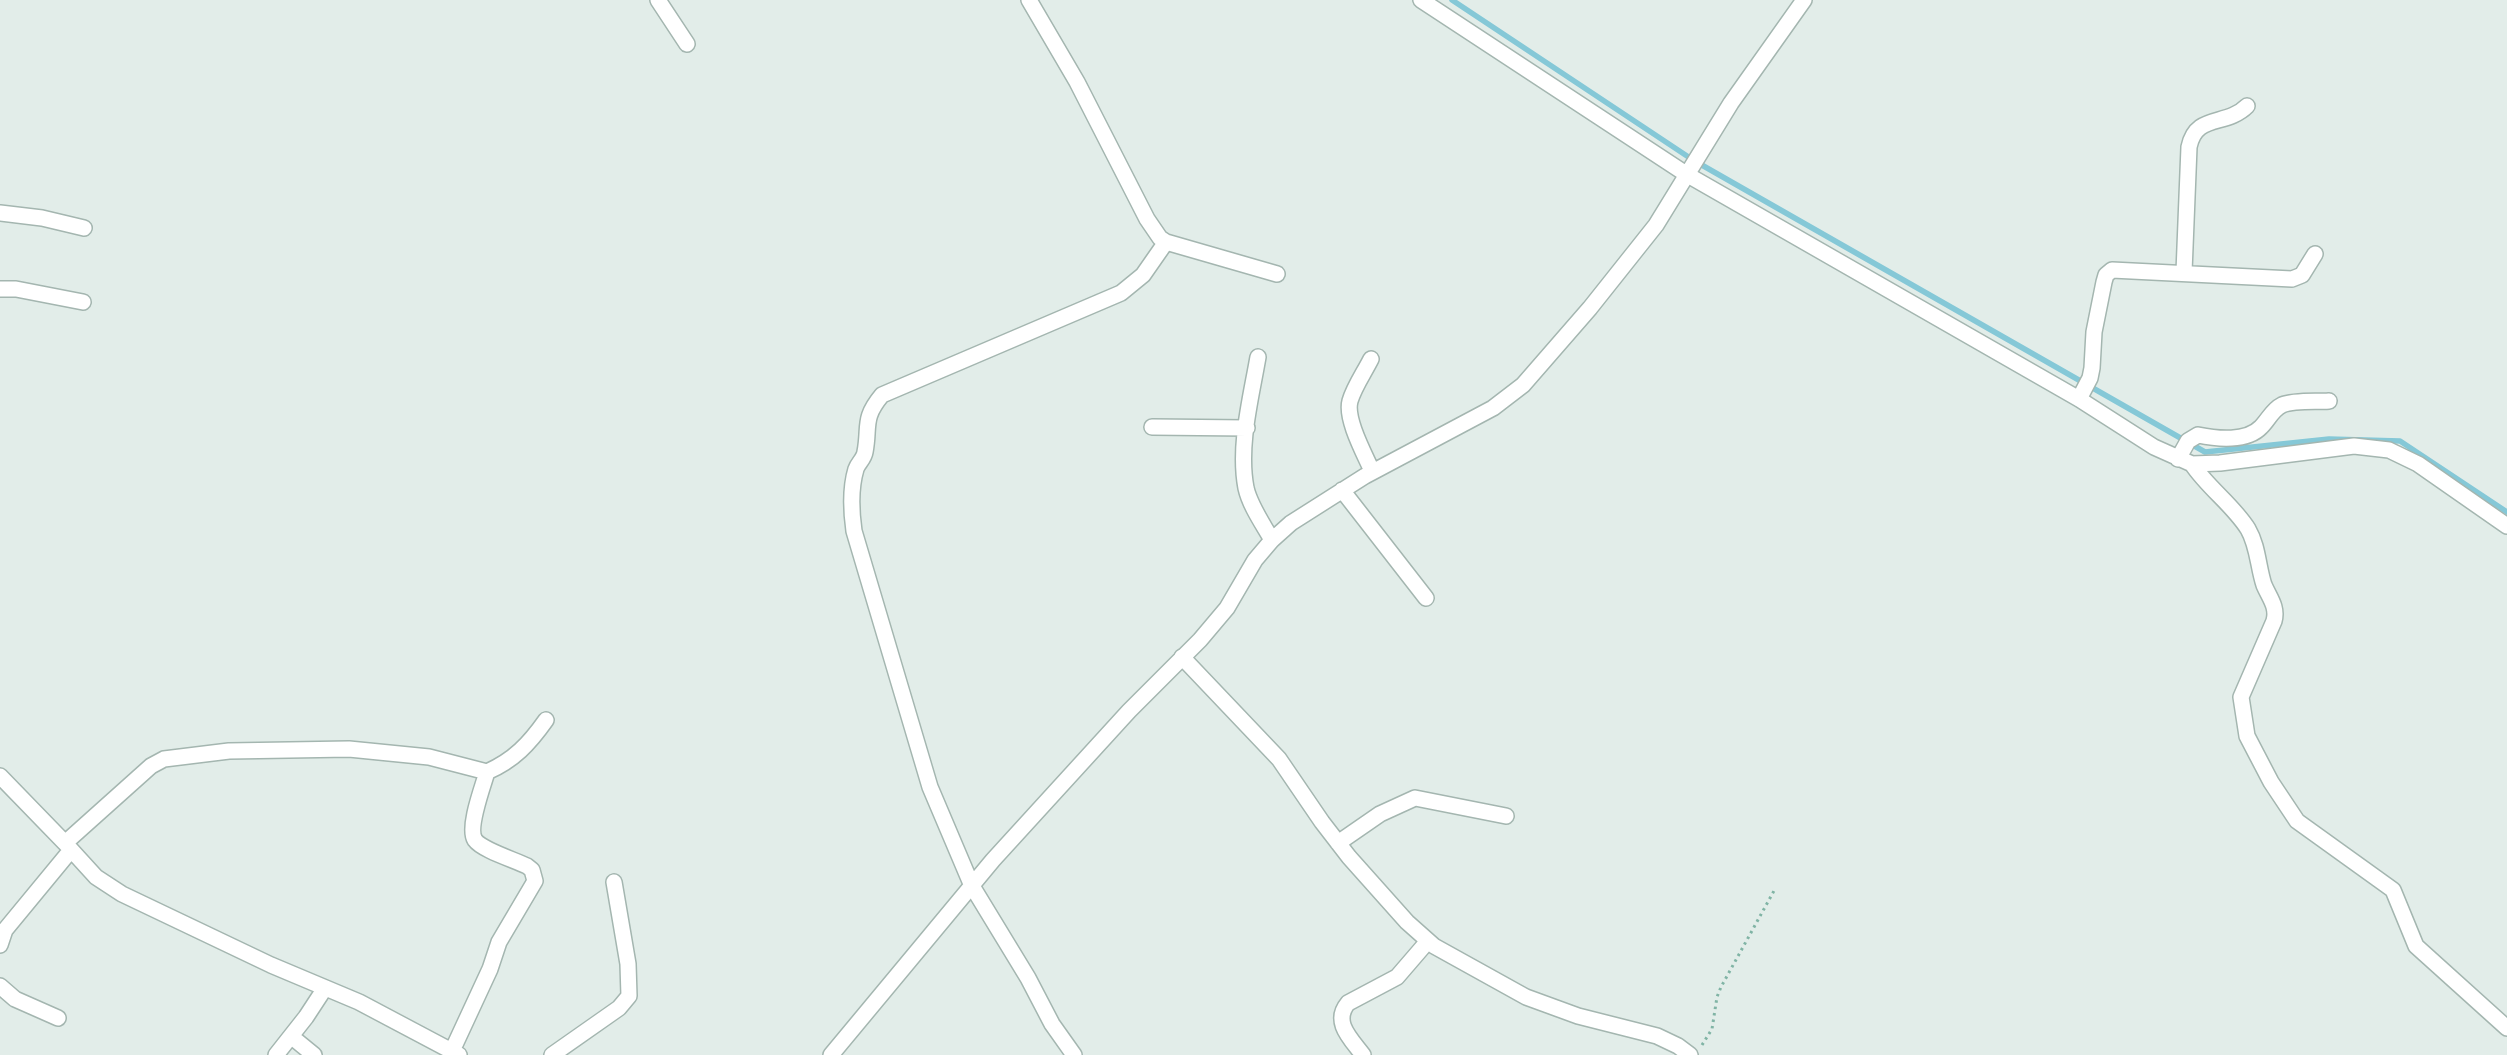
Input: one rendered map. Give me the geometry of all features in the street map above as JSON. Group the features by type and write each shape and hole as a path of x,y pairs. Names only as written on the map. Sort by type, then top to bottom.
{"street":[{"path":"658,0 687,44"},
{"path":"1028,0 1081,90 1147,219 1166,242 1277,274"},
{"path":"1421,0 1689,169 2079,399 2154,447 2186,453 2220,463 2354,446 2389,450 2418,464 2507,526"},
{"path":"836,1053 972,886 1082,762 1200,640 1227,608 1255,560 1272,540 1291,523 1372,471 1494,408 1523,386 1643,243 1666,211 1689,169 1752,73 1804,0"},
{"path":"2184,272 2190,147 2193,133 2201,125 2231,118 2247,106"},
{"path":"0,214 42,218 84,228"},
{"path":"1074,1055 1052,1024 1028,978 972,886 930,787 854,531 851,507 853,488 857,467 866,452 867,421 871,408 882,395 1121,293 1144,275 1166,242"},
{"path":"2079,399 2090,378 2094,332 2106,275 2112,270 2184,272 2292,279 2302,275 2315,254"},
{"path":"0,290 16,289 83,302"},
{"path":"1258,357 1247,428 1246,488 1252,504 1272,540"},
{"path":"1371,359 1352,396 1349,408 1358,438 1372,471"},
{"path":"2186,453 2198,435 2209,438 2246,436 2259,430 2271,413 2281,406 2329,401"},
{"path":"1152,427 1247,428"},
{"path":"2186,453 2204,481 2248,529 2254,541 2264,585 2275,607 2274,621 2241,697 2247,736 2271,782 2297,821 2394,890 2416,946 2507,1028"},
{"path":"1342,490 1426,598"},
{"path":"1182,657 1279,759 1338,844 1407,922 1428,941 1464,964 1526,997 1572,1014 1657,1036 1678,1046 1695,1051"},
{"path":"0,945 5,930 68,846 151,766 164,759 229,751 349,749 428,757 487,772 516,757 531,742 546,720"},
{"path":"0,776 68,846 96,878 122,894 271,965 394,1020 456,1053 499,942 535,881 532,870 527,866 481,845 474,838 472,827 487,772"},
{"path":"1338,844 1380,814 1415,798 1506,816"},
{"path":"552,1055 619,1008 630,996 628,964 614,882"},
{"path":"1363,1055 1344,1029 1341,1021 1343,1009 1348,1003 1397,977 1428,941"},
{"path":"0,986 14,999 58,1018"},
{"path":"276,1055 292,1037 325,988"},
{"path":"292,1037 314,1055"}],"path":[{"path":"1695,1051 1712,1029 1717,997 1721,987 1775,889"}],"waterway":[{"path":"1452,0 1693,160 2205,452 2329,439 2400,441 2507,512"}]}
